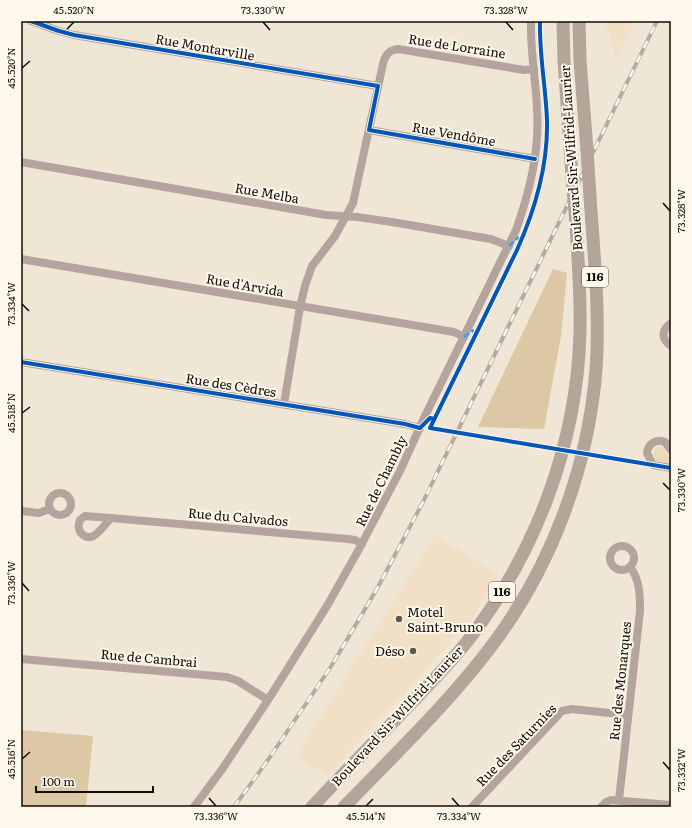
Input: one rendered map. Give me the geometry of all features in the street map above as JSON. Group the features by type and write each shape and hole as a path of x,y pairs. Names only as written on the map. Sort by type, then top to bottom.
{"main road":[{"name":"Boulevard Sir-Wilfrid-Laurier","path":"312,807 436,677 459,651 482,621 499,596 521,558 544,506 558,466 569,423 575,386 579,348 580,318 576,225 564,61 563,21"},
{"name":"Boulevard Sir-Wilfrid-Laurier","path":"344,807 455,690 488,651 510,621 541,566 559,527 582,458 595,382 597,309 579,21"}],"street":[{"name":"Rue Montarville","path":"31,21 74,35 378,86"},
{"name":"Rue de Chambly","path":"194,807 223,768 268,700 327,606 362,544 400,471 509,246 523,212 536,159 538,118 531,21"},
{"name":"Rue de Lorraine","path":"284,404 304,286 312,266 335,236 353,203 385,57 389,52 396,49 524,70 534,70"},
{"name":"Rue Vendôme","path":"368,130 536,159"},
{"name":"Rue Melba","path":"21,162 326,215 357,217 392,222 491,239 509,246"},
{"name":"Rue d'Arvida","path":"21,259 454,332 464,337"},
{"path":"671,323 665,329 663,336 666,342 671,346"},
{"name":"Rue des Cèdres","path":"21,362 405,424 420,428"},
{"path":"671,450 665,442 658,440 651,444 647,451 648,457 653,466 671,468"},
{"path":"21,511 39,512 49,509"},
{"name":"Rue du Calvados","path":"111,518 348,539 355,540 362,544"},
{"name":"Rue des Monarques","path":"619,800 640,603 638,581 636,574 630,567"},
{"name":"Rue de Cambrai","path":"21,659 227,677 238,681 268,700"},
{"name":"Rue des Saturnies","path":"472,807 562,711 572,709 628,715"},
{"path":"601,807 610,800 671,805"}],"shaded area":[{"path":"605,21 635,21 616,60"},
{"path":"553,269 567,273 561,336 544,429 478,427"},
{"path":"660,446 668,454 671,465 655,459 655,449"},
{"path":"435,535 498,574 472,619 327,776 296,756"},
{"path":"22,730 93,736 86,807 21,806"}],"railway":[{"path":"234,807 268,760 332,665 378,587 423,502 657,21"}],"marked path":[{"path":"509,246 519,237"},
{"path":"464,337 474,330"}],"cycle path":[{"path":"31,21 74,35 378,86 369,130 535,159"},
{"path":"540,21 547,138 543,171 535,203 517,250 430,428 671,468"},
{"path":"21,362 405,424 420,428 430,418 434,419"}],"place":[{"name":"Motel Saint-Bruno","path":"399,619"},
{"name":"Déso","path":"413,651"}]}
